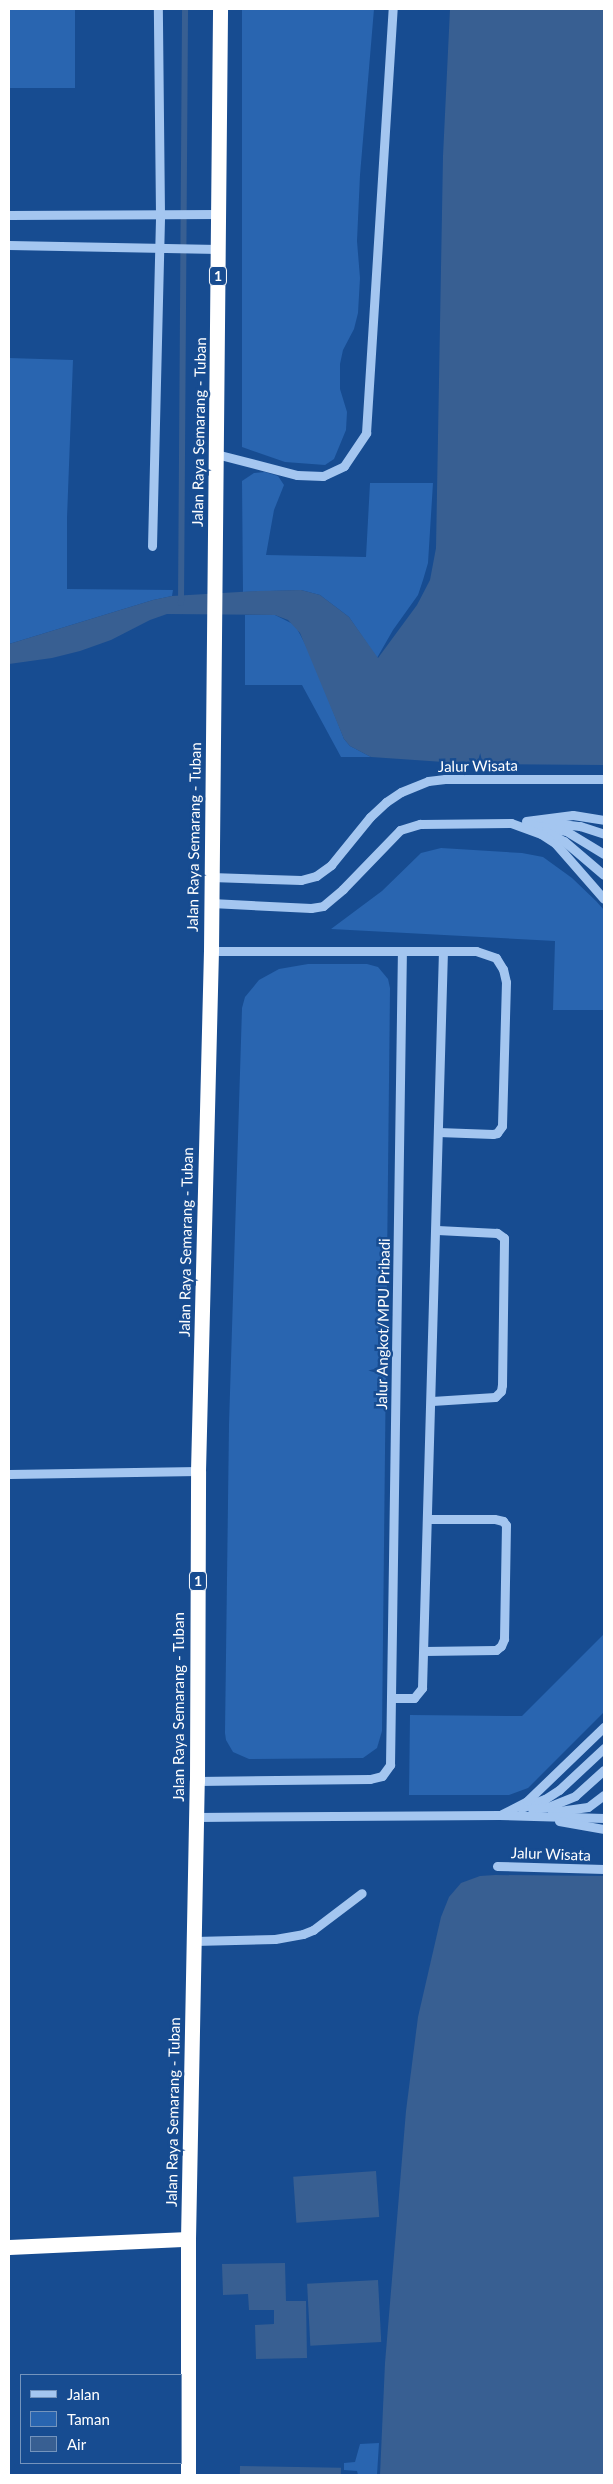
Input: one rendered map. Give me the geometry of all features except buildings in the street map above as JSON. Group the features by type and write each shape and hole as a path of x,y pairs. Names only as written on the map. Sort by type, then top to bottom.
{"highway":[{"name":"Jalan Raya Semarang - Tuban","path":"188,2475 188,2240 197,1781 198,1472 211,950 214,687 218,249 211,214 220,9"},
{"path":"9,2247 188,2240"}],"street":[{"path":"152,546 160,214 158,9"},
{"path":"216,454 297,475 323,476 344,466 366,433 393,9"},
{"path":"9,215 211,214"},
{"path":"9,245 218,249"},
{"name":"Jalur Wisata","path":"211,878 301,880 316,876 334,862 370,817 386,802 401,792 428,782 453,778 604,779"},
{"path":"511,823 573,815 604,820"},
{"path":"511,823 558,829 582,839 604,854"},
{"path":"511,823 552,833 604,875"},
{"path":"511,823 550,839 604,899"},
{"path":"211,903 317,908 332,900 404,827 420,824 565,823 604,834"},
{"path":"211,950 476,951 490,954 500,963 506,982 503,1122 497,1133 438,1132"},
{"name":"Jalur Angkot/MPU Pribadi","path":"197,1781 378,1778 387,1772 390,1765 402,951"},
{"path":"392,1698 414,1698 420,1692 424,1650 437,1230 443,951"},
{"path":"432,1401 495,1397 501,1391 502,1385 504,1238 497,1233 437,1230"},
{"path":"9,1474 198,1472"},
{"path":"424,1650 496,1650 501,1646 504,1638 506,1525 503,1521 494,1519 428,1519"},
{"path":"499,1815 527,1801 604,1727"},
{"path":"499,1815 532,1805 552,1795 567,1784 604,1748"},
{"path":"499,1815 562,1802 582,1792 604,1770"},
{"path":"499,1815 579,1809 592,1805 604,1794"},
{"path":"499,1815 604,1829"},
{"path":"196,1817 499,1815 604,1818"},
{"name":"Jalur Wisata","path":"496,1866 604,1869"},
{"path":"194,1941 275,1939 303,1934 319,1925 362,1893"}],"green space":[{"path":"9,9 75,9 75,88 9,88"},
{"path":"242,9 374,9 360,175 357,241 360,278 358,313 354,329 343,350 340,364 340,389 347,412 346,430 334,459 325,465 285,462 242,447"},
{"path":"9,358 73,360 67,518 67,589 173,590 172,596 153,600 9,644"},
{"path":"265,472 278,476 284,485 274,510 266,555 366,557 370,483 433,483 428,563 423,580 418,595 393,630 377,658 349,617 320,595 301,590 243,592 242,481 254,473"},
{"path":"245,615 275,615 295,625 310,653 344,739 350,746 371,757 341,757 302,685 245,685"},
{"path":"441,848 522,853 543,857 572,878 596,901 604,910 604,1010 553,1010 555,941 331,929 382,891 421,853"},
{"path":"308,964 367,964 378,967 388,979 390,988 382,1731 377,1748 363,1758 249,1759 233,1752 226,1740 225,1733 229,1425 242,1008 245,997 259,980 279,969"},
{"path":"604,1634 604,1712 528,1788 509,1795 409,1795 410,1715 522,1716"},
{"path":"379,2443 377,2475 358,2475 357,2471 344,2470 344,2463 355,2462 360,2444"}],"water":[{"path":"450,9 604,9 604,765 473,764 371,757 350,746 344,739 300,633 288,620 275,615 167,614 150,620 111,640 80,651 52,658 9,664 9,644 153,600 172,596 301,590 320,595 349,617 378,658 417,605 430,580 436,548 443,156"},
{"path":"480,1876 604,1876 604,2475 380,2475 385,2363 406,2111 418,2017 441,1917 449,1897 461,1883"},
{"path":"376,2171 379,2217 296,2223 293,2177"},
{"path":"285,2263 286,2301 306,2301 307,2358 256,2359 255,2325 274,2324 274,2310 249,2310 248,2294 223,2295 222,2264"},
{"path":"378,2280 381,2342 310,2346 307,2284"},
{"path":"240,2466 341,2468 341,2475 240,2475"}],"waterway":[{"path":"181,603 185,9"}]}
